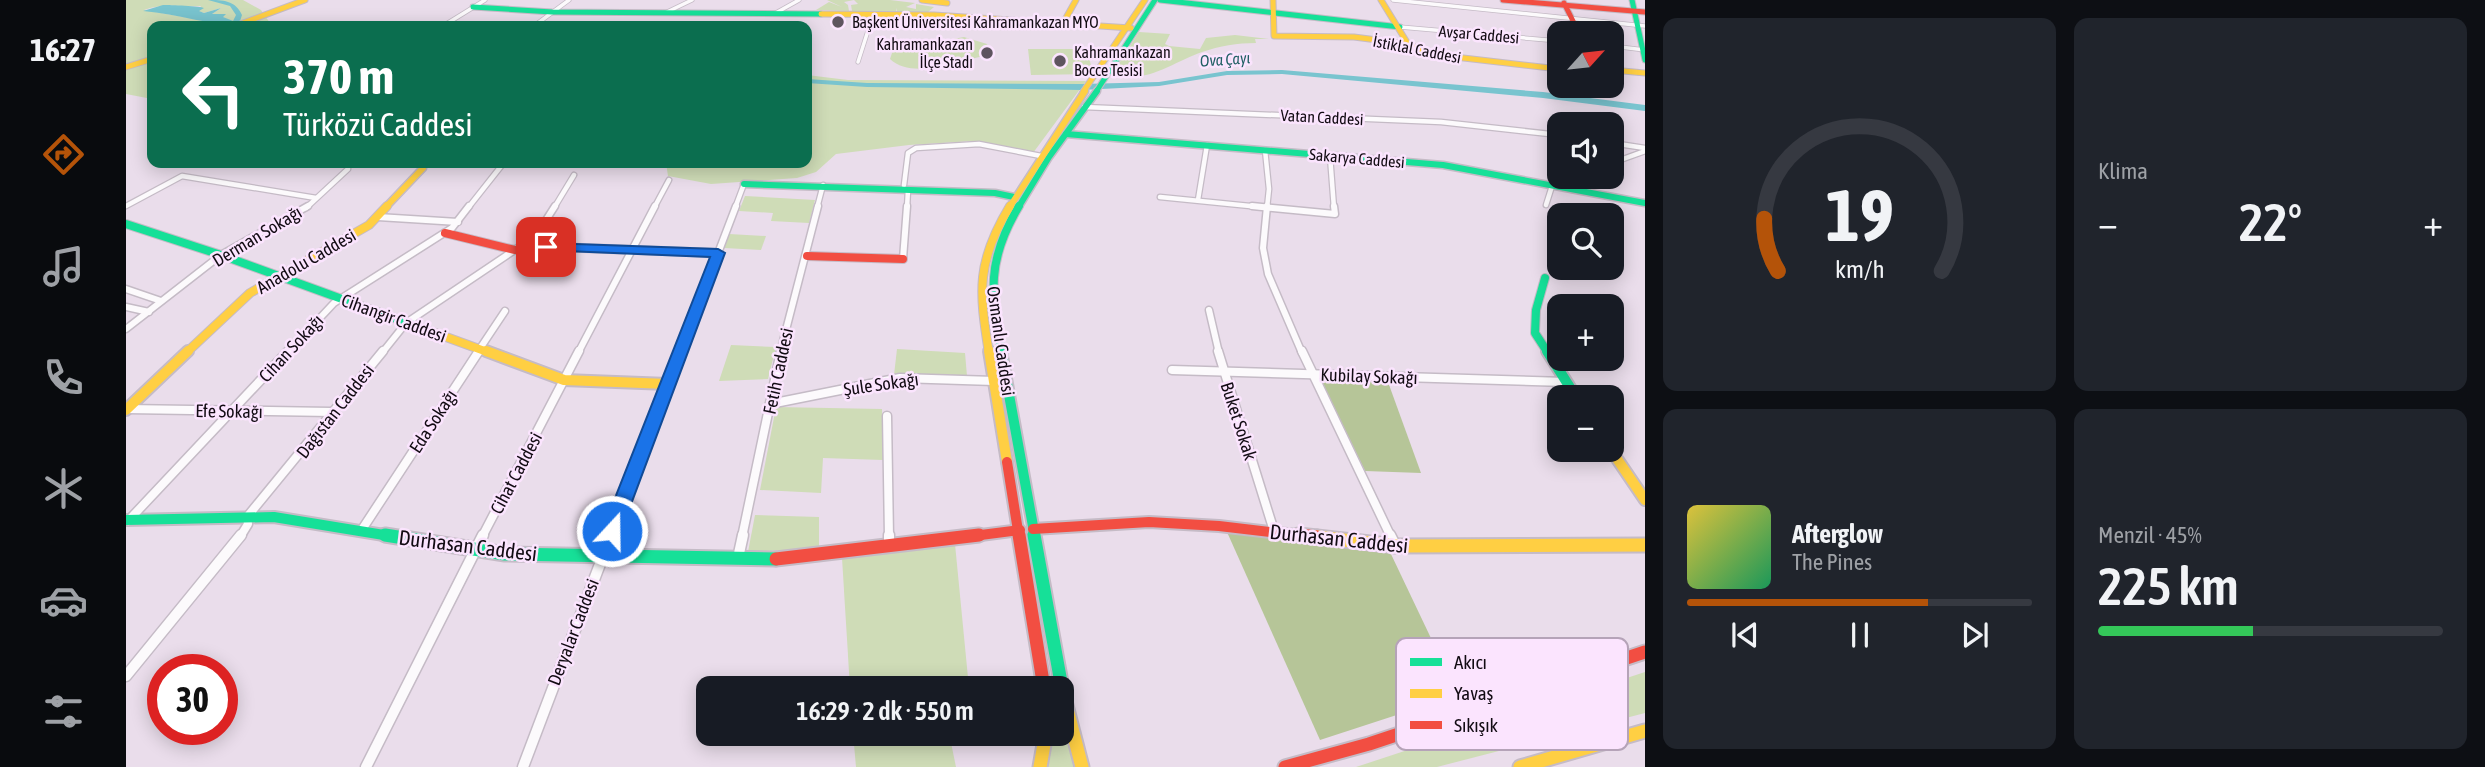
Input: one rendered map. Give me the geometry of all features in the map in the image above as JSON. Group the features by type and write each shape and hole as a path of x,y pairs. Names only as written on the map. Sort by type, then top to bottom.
{"main road":[{"path":"250,21 305,0"},
{"path":"922,0 948,2"},
{"path":"1062,25 1076,0"},
{"name":"Osmanlı Caddesi","path":"1042,676 983,314 983,274 990,244 1014,197 1099,79 1131,30 1145,0"},
{"path":"1158,0 1226,4 1273,13 1400,27"},
{"name":"Osmanlı Caddesi","path":"1131,30 1158,0"},
{"path":"1273,0 1273,13"},
{"path":"1381,0 1408,44"},
{"path":"1503,0 1563,3"},
{"path":"1523,0 1638,9 1644,53"},
{"path":"934,15 948,2"},
{"path":"1563,3 1573,21"},
{"path":"473,7 552,12 934,15 1131,30"},
{"name":"İstiklal Caddesi","path":"1273,13 1274,36 1347,37 1408,44 1429,54 1547,68"},
{"path":"126,68 147,61"},
{"path":"1624,72 1645,73"},
{"name":"Osmanlı Caddesi","path":"1060,676 994,311 992,279 998,248 1006,228 1084,107 1091,91"},
{"name":"Sakarya Caddesi","path":"1066,134 1452,167 1547,185"},
{"name":"Anadolu Caddesi","path":"127,410 250,293 277,275 366,227 423,168"},
{"path":"744,184 841,183 995,193 1014,197"},
{"path":"906,187 1022,186"},
{"name":"Sakarya Caddesi","path":"1568,189 1645,204"},
{"name":"Cihangir Caddesi","path":"126,224 221,255 564,380 668,384"},
{"path":"445,233 515,250 546,247 718,253"},
{"path":"807,256 903,260"},
{"path":"1545,278 1536,310 1535,333 1568,385"},
{"path":"1619,462 1645,500"},
{"name":"Durhasan Caddesi","path":"127,521 247,516 297,519 475,550 526,555 738,558 800,558 1020,530"},
{"name":"Durhasan Caddesi","path":"1033,528 1149,522 1274,531 1396,546 1645,545"},
{"path":"1628,658 1645,652"},
{"path":"1628,736 1645,731"},
{"path":"1285,767 1396,735"},
{"name":"Osmanlı Caddesi","path":"1074,736 1082,767"},
{"path":"1040,767 1044,746"},
{"path":"1520,767 1579,750"}],"street":[{"path":"451,21 485,0"},
{"path":"540,21 569,0"},
{"path":"666,13 692,0"},
{"path":"774,14 799,0"},
{"path":"1393,0 1424,1 1641,26"},
{"path":"1511,1 1519,18"},
{"path":"858,62 873,15"},
{"name":"Avşar Caddesi","path":"1400,27 1547,40"},
{"path":"1624,49 1644,53"},
{"name":"Vatan Caddesi","path":"1084,107 1460,124 1547,134"},
{"path":"903,260 908,153 916,148 979,144 1041,156"},
{"path":"1198,200 1207,145"},
{"path":"1624,146 1645,150"},
{"path":"1265,150 1269,189 1263,248 1268,274 1312,375 1396,546"},
{"path":"1624,158 1645,150"},
{"path":"1160,197 1335,214 1329,156"},
{"name":"Derman Sokağı","path":"126,330 221,255 295,216 348,168"},
{"name":"Cihan Sokağı","path":"127,521 340,298 445,233 458,222 500,168"},
{"name":"Dağıstan Caddesi","path":"126,676 245,530 248,524 247,516 290,467 331,412 405,323 515,250 541,228 574,175"},
{"path":"126,206 182,176 316,198"},
{"name":"Cihat Caddesi","path":"366,767 475,550 669,180"},
{"name":"Deryalar Caddesi","path":"523,767 744,184"},
{"name":"Fetih Caddesi","path":"738,558 784,335 807,256 823,185"},
{"path":"1546,205 1551,189"},
{"path":"378,217 458,222"},
{"path":"126,289 162,301"},
{"path":"126,307 149,312"},
{"name":"Buket Sokak","path":"1209,310 1223,372 1274,531"},
{"name":"Eda Sokağı","path":"361,531 505,311"},
{"name":"Kubilay Sokağı","path":"1172,370 1566,382"},
{"name":"Şule Sokağı","path":"770,404 900,378 994,381"},
{"name":"Efe Sokağı","path":"127,410 331,412"},
{"path":"887,416 889,546"}],"green space":[{"path":"126,0 243,0 261,10 269,21 233,21 212,14 221,8 204,13 198,11 201,6 165,6 144,10 207,21 147,21 147,98 126,94"},
{"path":"827,0 854,0 844,2 849,11 816,10 829,2 842,7"},
{"path":"854,0 915,3 906,7 916,9 916,4 934,7 928,12 897,12 896,8 896,12 852,11 851,5 858,4"},
{"path":"1139,32 1170,34 1165,44 1200,49 1206,38 1235,35 1269,39 1255,39 1256,43 1235,44 1209,50 1147,75 1135,77 1113,73"},
{"path":"964,37 987,44 991,52 949,65 923,69 899,65 890,59 893,50"},
{"name":"Kahramankazan Bocce Tesisi","path":"1028,49 1087,49 1093,74 1031,75"},
{"path":"812,76 848,80 1086,81 1033,153 973,141 909,145 836,154 816,172 797,178 711,184 668,176 667,168 812,168"},
{"path":"745,196 815,200 809,223 771,221 773,213 739,211"},
{"path":"729,234 766,236 761,250 724,248"},
{"path":"731,345 776,347 768,379 719,381"},
{"path":"897,349 965,353 967,376 894,375"},
{"path":"1320,379 1388,382 1421,473 1365,471"},
{"path":"776,407 882,409 883,460 823,458 821,493 760,490"},
{"path":"755,515 819,517 819,548 748,552"},
{"path":"1227,532 1390,552 1431,638 1396,638 1396,715 1320,740"},
{"path":"955,544 968,676 849,676 842,558"},
{"path":"1645,672 1645,713 1628,717 1628,678"},
{"path":"854,746 952,746 956,767 856,767"},
{"path":"1052,746 1072,746 1078,767 1048,767"},
{"path":"1408,750 1502,750 1437,767 1356,767"}],"water":[{"path":"163,5 202,7 204,8 199,11 204,13 221,8 212,14 226,14 223,17 233,21 204,21 143,11"}],"waterway":[{"name":"Ova Çayı","path":"211,0 224,1 235,7 239,15 237,21"},
{"name":"Ova Çayı","path":"812,81 867,85 1082,87 1159,84 1227,73 1282,72 1543,95 1645,108"}],"traffic: fast":[{"path":"1060,676 994,311 993,267 1006,228 1049,157 1097,91 1155,0"},
{"path":"1160,0 1400,27"},
{"path":"1632,0 1645,60"},
{"path":"473,7 552,12 821,14"},
{"path":"1066,134 1443,165 1645,203"},
{"path":"744,184 995,193 1014,197"},
{"path":"126,224 221,255 427,330"},
{"path":"1545,278 1536,310 1535,333 1568,385"},
{"path":"126,520 274,517 505,554 776,559"}],"traffic: slow":[{"path":"248,21 305,0"},
{"path":"922,0 947,3"},
{"path":"1062,25 1076,0"},
{"path":"1007,462 983,314 981,289 984,261 998,226 1041,156 1145,0"},
{"path":"1273,0 1274,36 1354,37 1408,44 1429,54 1547,68"},
{"path":"1381,0 1408,44"},
{"path":"821,14 934,15 1131,28"},
{"path":"126,67 147,61"},
{"path":"1624,71 1645,73"},
{"path":"126,410 250,293 369,225 423,168"},
{"path":"427,330 564,380 668,384"},
{"path":"1619,462 1645,500"},
{"path":"1317,537 1396,546 1645,545"},
{"path":"1628,736 1645,731"},
{"path":"1074,736 1082,767"},
{"path":"1040,767 1044,746"},
{"path":"1520,767 1579,750"}],"traffic: jam":[{"path":"1503,0 1645,12"},
{"path":"1564,3 1573,21"},
{"path":"445,233 515,250 555,247 718,253"},
{"path":"807,256 903,259"},
{"path":"1007,462 1042,676"},
{"path":"1033,529 1149,522 1219,526 1317,537"},
{"path":"776,559 1020,530"},
{"path":"1628,658 1645,652"},
{"path":"1285,767 1396,735"}],"place":[{"name":"Başkent Üniversitesi Kahramankazan MYO","path":"838,22"},
{"name":"Kahramankazan İlçe Stadı","path":"987,53"},
{"name":"Kahramankazan Bocce Tesisi","path":"1060,61"}],"route":[{"path":"546,247 718,253 612,531"}]}
